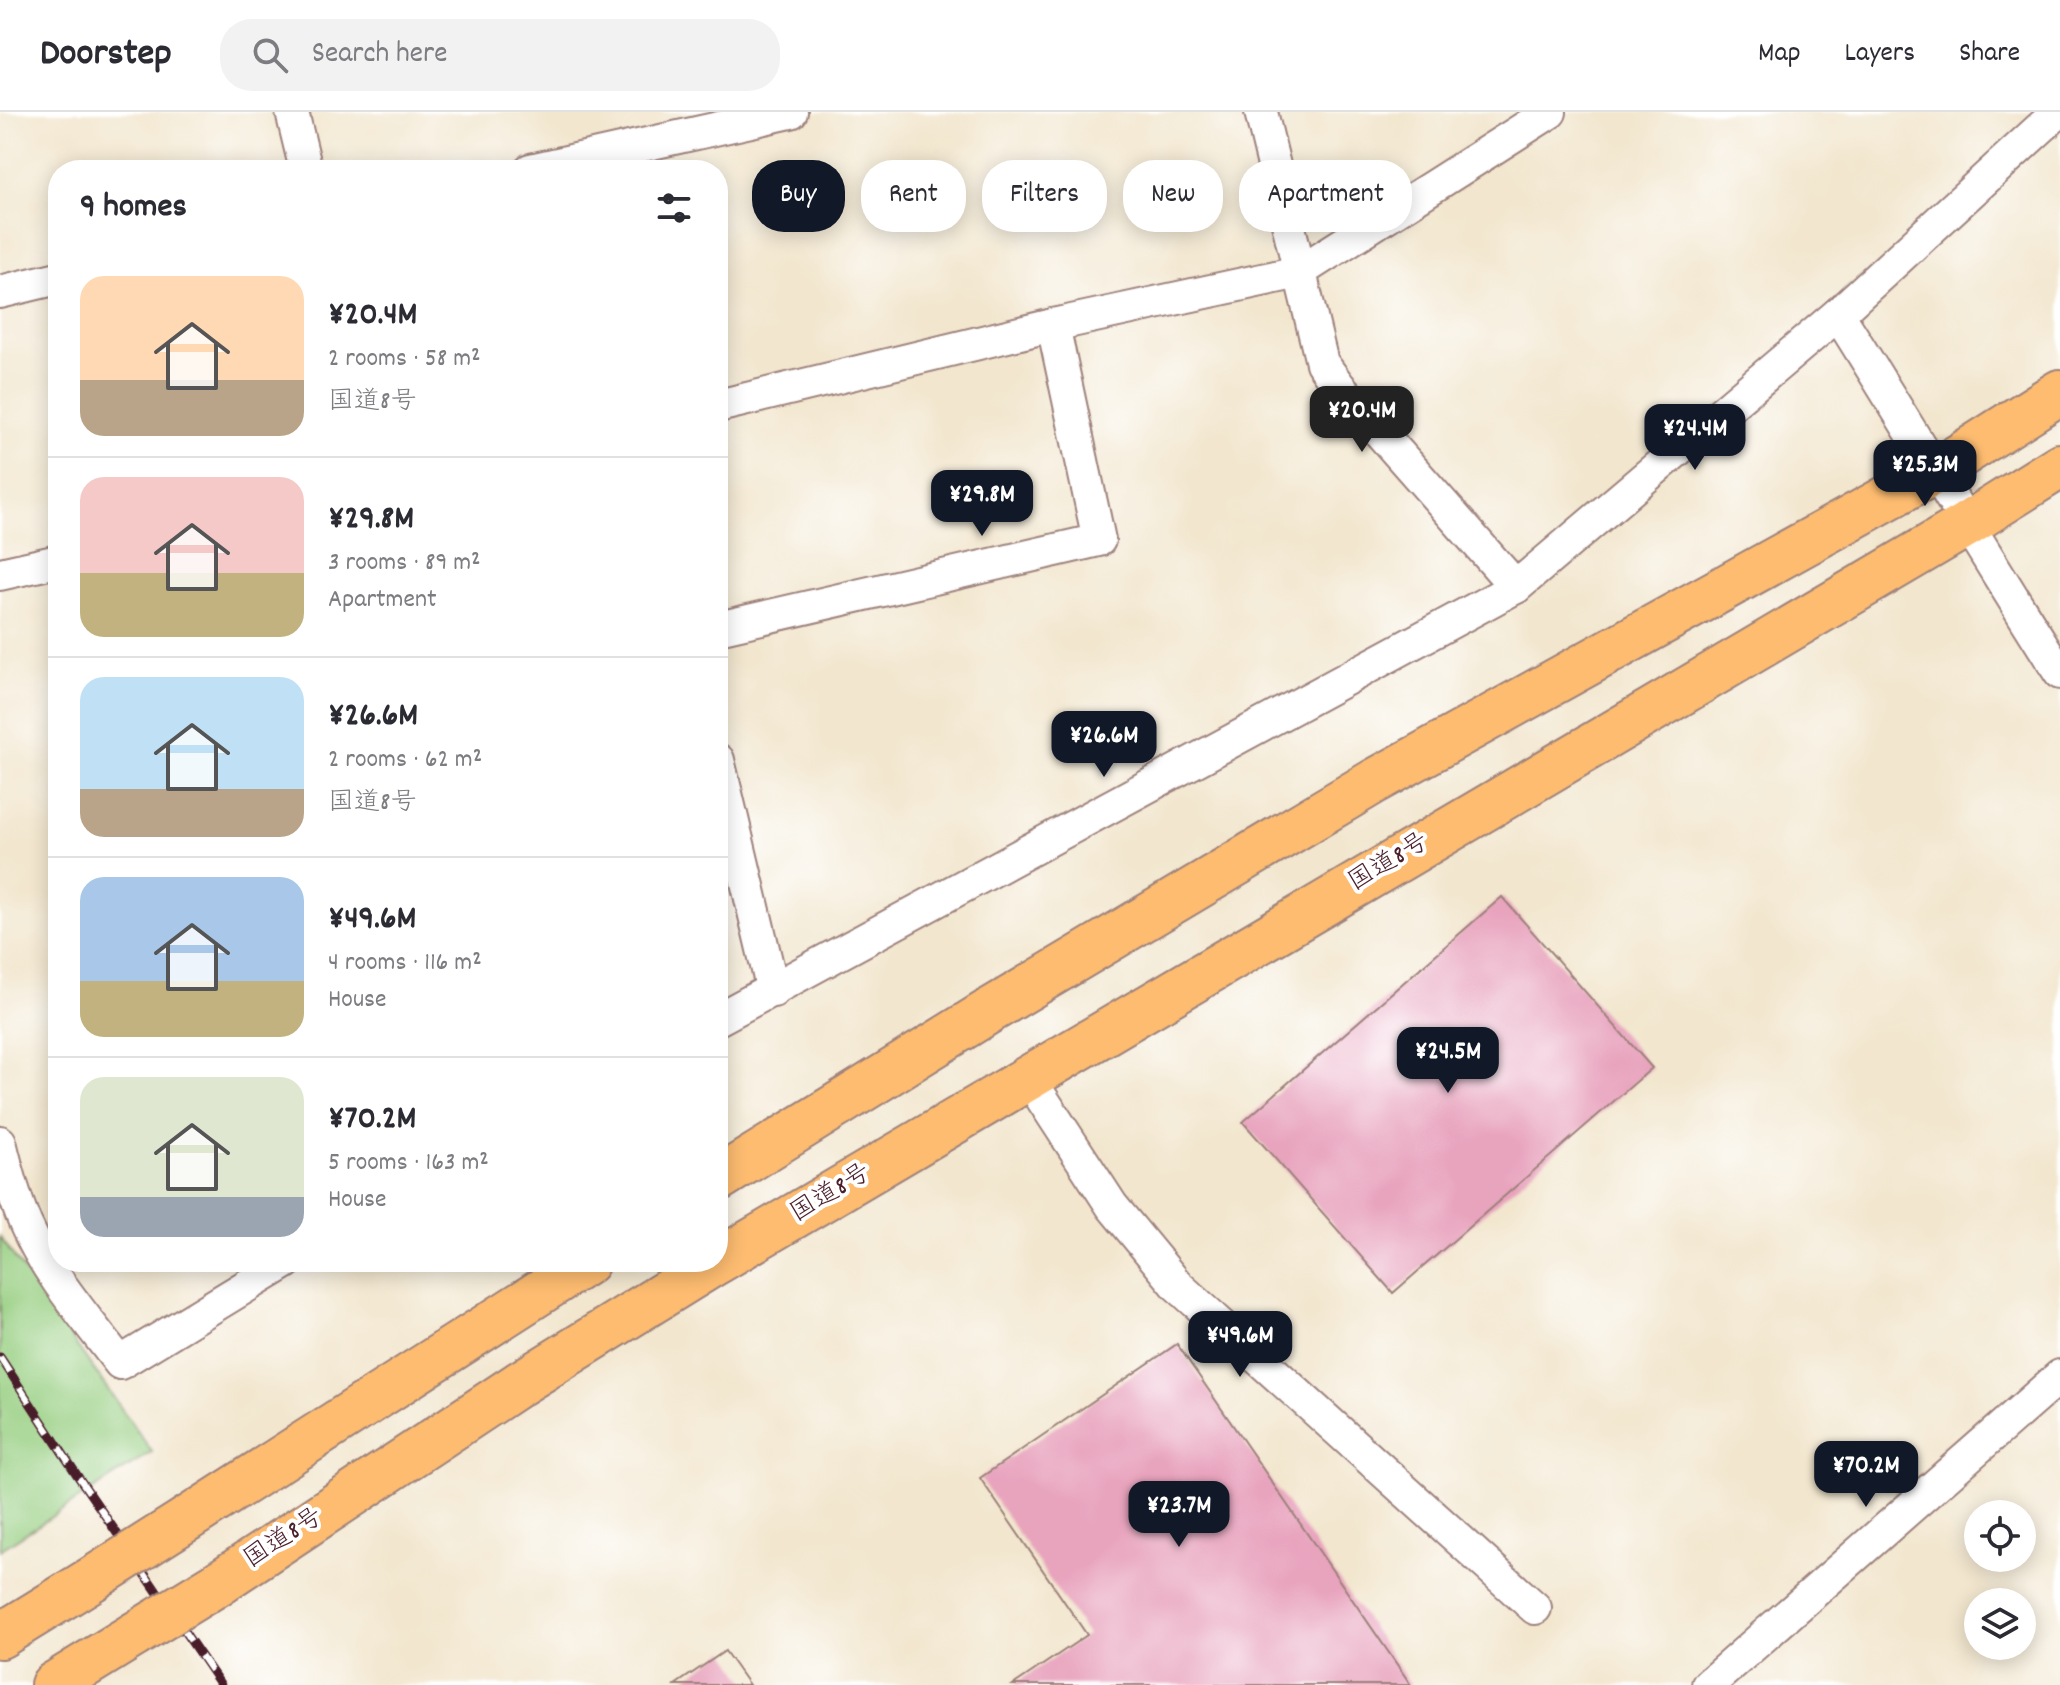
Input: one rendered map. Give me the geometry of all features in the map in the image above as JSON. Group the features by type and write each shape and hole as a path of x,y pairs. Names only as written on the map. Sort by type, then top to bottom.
{"highway":[{"path":"728,1173 991,1010 1375,781 1936,471 2060,392"},
{"name":"国道8号","path":"728,1255 1966,525 2060,466"},
{"path":"0,1636 571,1272"},
{"name":"国道8号","path":"53,1685 217,1584 519,1384 701,1272"}],"street":[{"path":"292,112 304,160"},
{"path":"575,160 791,112"},
{"path":"1261,112 1322,363 1516,587"},
{"path":"728,404 1053,325 1299,272 1550,112"},
{"path":"728,1014 1516,587 1838,314 2058,112"},
{"path":"0,292 48,280"},
{"path":"1838,314 2060,673"},
{"path":"728,626 1099,540 1053,325"},
{"path":"0,574 48,563"},
{"path":"728,802 773,991"},
{"path":"1028,1077 1112,1206 1178,1286 1535,1608"},
{"path":"0,1142 9,1181 26,1226 48,1266"},
{"path":"52,1272 120,1363 264,1272"},
{"path":"1708,1685 2060,1376"}],"green space":[{"path":"0,1237 152,1452 0,1550"}],"building":[{"path":"1502,897 1652,1068 1393,1293 1243,1122"},
{"path":"1177,1344 1411,1685 1013,1685 1087,1635 980,1478"},
{"path":"725,1651 749,1685 675,1685"}],"railway":[{"path":"0,1357 221,1685"}]}
